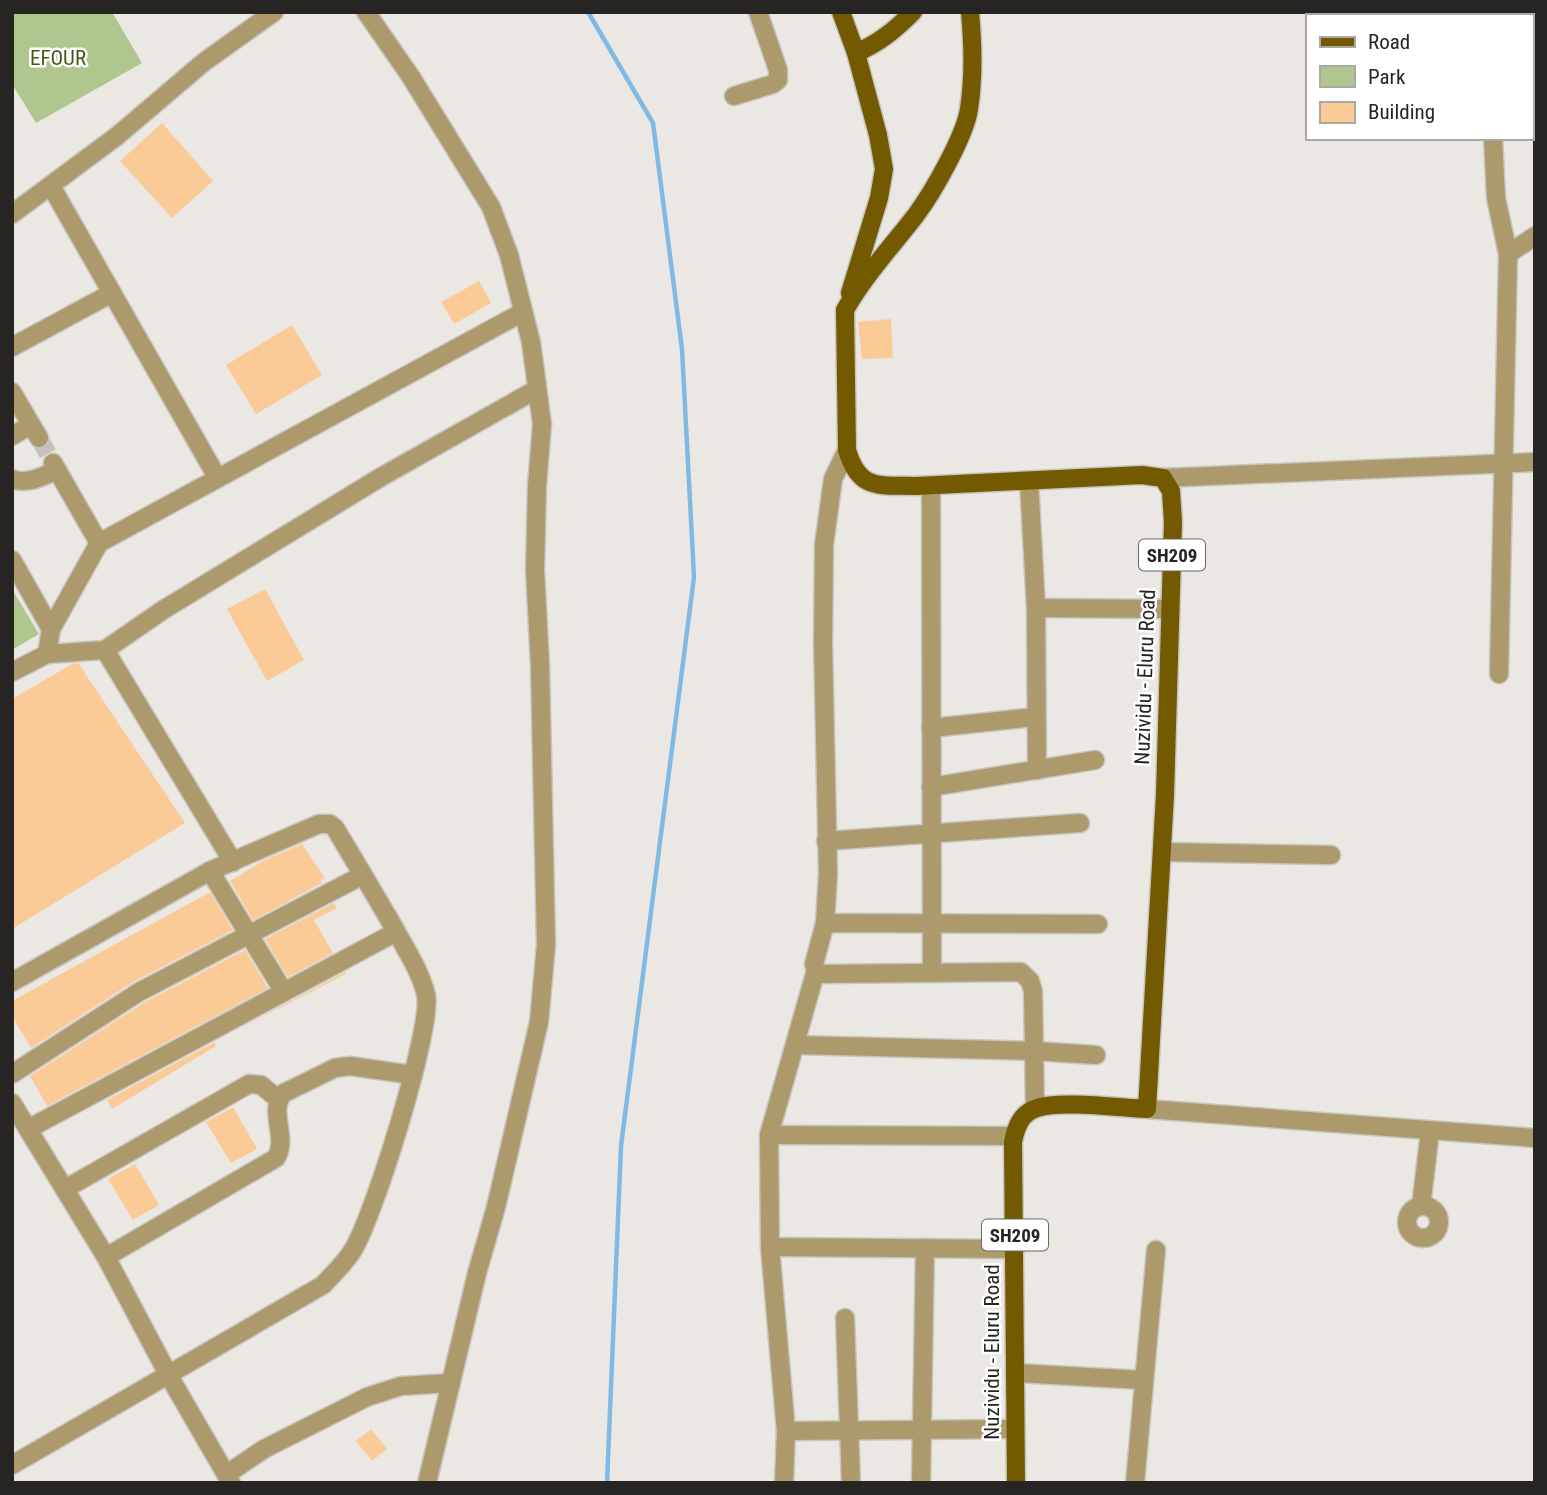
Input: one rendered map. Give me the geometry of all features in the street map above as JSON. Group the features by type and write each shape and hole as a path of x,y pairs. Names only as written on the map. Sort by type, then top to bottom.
{"main road":[{"path":"841,12 856,53 878,135 884,169 879,198 845,310 847,450 852,467 863,480 882,485 931,486 1142,475 1163,478"},
{"path":"856,53 875,45 896,30 913,12"},
{"path":"845,310 855,293 919,211 947,164 969,111 973,49 970,12"},
{"name":"Nuzividu - Eluru Road","path":"1147,1110 1162,852 1173,523 1171,491 1163,478"},
{"path":"1014,1136 1022,1118 1035,1108 1069,1105 1147,1110"},
{"name":"Nuzividu - Eluru Road","path":"1014,1136 1016,1483"}],"street":[{"path":"12,214 117,136 204,62 274,12"},
{"path":"366,12 411,77 491,207 509,255 531,342 542,424 537,486 536,570 546,945 539,1022 427,1483"},
{"path":"734,96 778,80 778,70 758,12"},
{"path":"1493,140 1496,198 1508,254 1499,674"},
{"path":"51,186 217,477"},
{"path":"1508,254 1535,236"},
{"path":"12,347 112,293"},
{"path":"47,654 51,629 99,543 523,312"},
{"path":"12,672 47,654 105,650 163,610 381,477 537,389"},
{"path":"12,392 35,431 12,436"},
{"path":"847,450 832,479 824,545 823,645 828,874 825,923 814,964 821,974 1021,972 1026,975 1033,991 1035,1108"},
{"path":"1163,478 1535,462"},
{"path":"12,480 17,482 36,479 55,466 99,543"},
{"path":"1029,481 1036,608 1037,769"},
{"path":"931,486 932,972"},
{"path":"12,560 51,629"},
{"path":"1036,608 1170,609"},
{"path":"105,650 233,862"},
{"path":"931,728 1035,717"},
{"path":"931,787 1095,760"},
{"path":"826,841 1080,823"},
{"path":"12,982 210,871 319,824 325,824 335,828 363,875 418,970 427,997 425,1023 405,1106 370,1212 352,1252 323,1285 12,1465"},
{"path":"1162,852 1331,855"},
{"path":"210,871 284,992"},
{"path":"12,1074 139,992 363,875"},
{"path":"825,923 1098,924"},
{"path":"28,1129 396,932"},
{"path":"784,1483 786,1431 770,1247 769,1135 816,970"},
{"path":"795,1045 1096,1055"},
{"path":"278,1099 284,1093 335,1068 351,1066 412,1075"},
{"path":"65,1189 249,1084 261,1085 278,1099 281,1150 276,1158 106,1257"},
{"path":"12,1103 106,1257 169,1376 228,1478 264,1449 368,1397 401,1386 451,1383"},
{"path":"1147,1110 1535,1138"},
{"path":"1422,1206 1430,1132"},
{"path":"769,1135 1014,1136"},
{"path":"770,1247 1014,1249"},
{"path":"921,1483 925,1248"},
{"path":"1135,1483 1156,1250"},
{"path":"845,1318 851,1483"},
{"path":"1014,1373 1143,1380"},
{"path":"786,1431 1015,1429"}],"green space":[{"name":"EFOUR","path":"12,12 112,12 142,63 36,123 12,84"},
{"path":"12,589 39,634 12,650"}],"building":[{"path":"162,123 213,181 172,218 120,161"},
{"path":"479,281 491,303 454,324 441,302"},
{"path":"891,319 893,358 862,359 858,322"},
{"path":"292,325 322,375 256,414 226,365"},
{"path":"265,589 304,660 267,681 227,609"},
{"path":"78,663 185,823 12,929 12,699"},
{"path":"302,844 325,878 321,880 322,883 253,920 230,881 265,860"},
{"path":"210,892 233,930 133,982 31,1048 12,1016 12,1001"},
{"path":"334,903 337,908 314,920 333,953 288,977 265,939"},
{"path":"245,950 268,988 47,1106 30,1076 145,1002"},
{"path":"345,972 346,974 234,1032"},
{"path":"214,1042 216,1046 112,1109 107,1100"},
{"path":"233,1107 257,1149 231,1163 206,1122"},
{"path":"135,1164 159,1205 133,1220 108,1179"},
{"path":"371,1429 387,1449 372,1461 356,1441"}],"waterway":[{"path":"588,12 653,123 682,349 694,577 621,1146 607,1483"}],"tunnel":[{"path":"39,438 53,463"}]}
